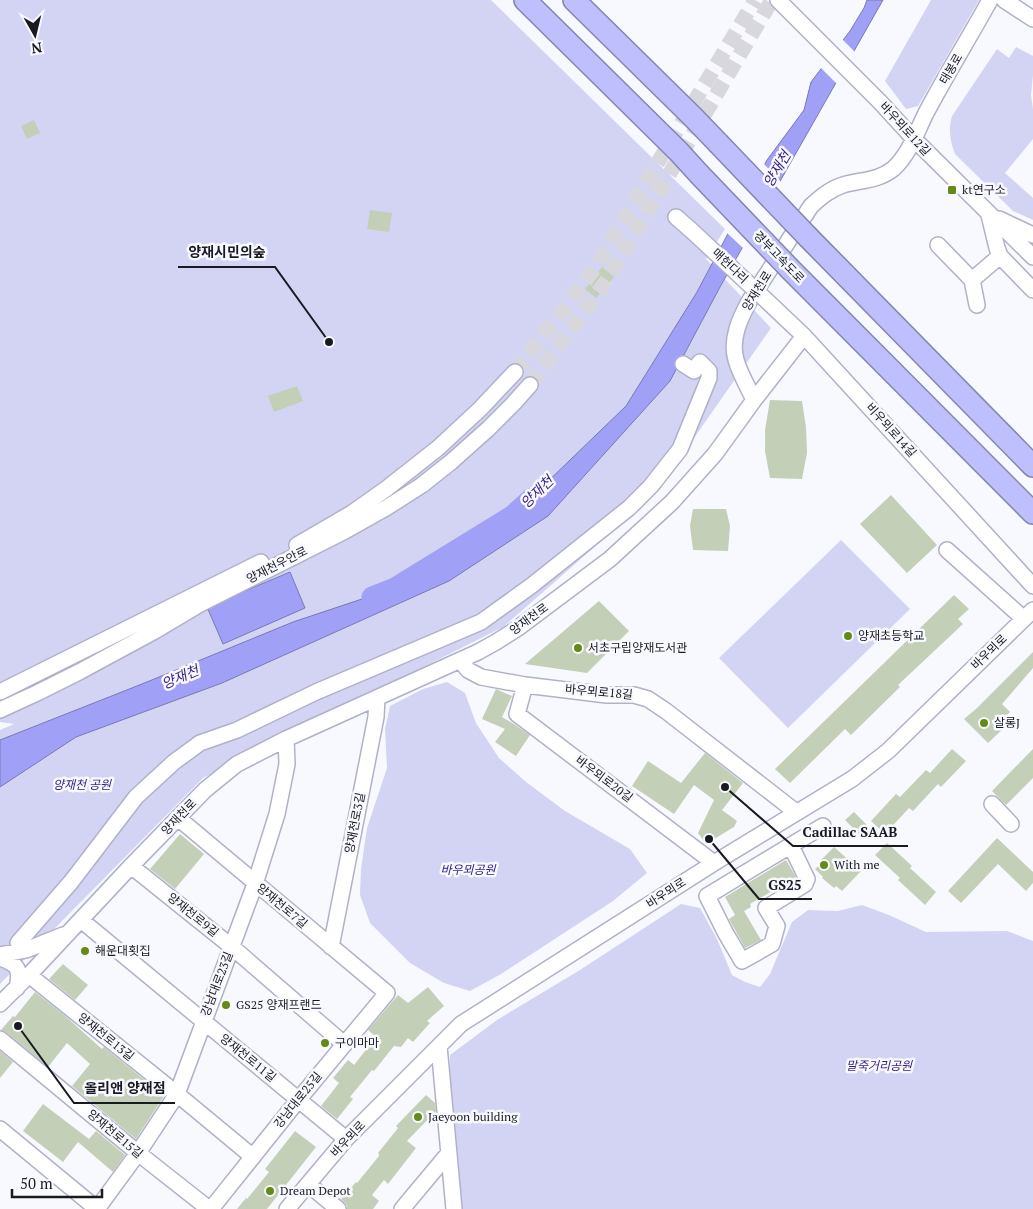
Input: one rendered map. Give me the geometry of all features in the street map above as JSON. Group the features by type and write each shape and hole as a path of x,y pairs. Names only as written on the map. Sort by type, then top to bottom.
{"highway":[{"name":"경부고속도로","path":"525,0 679,152 790,269 1033,513"},
{"path":"574,0 693,117 808,238 1033,466"}],"street":[{"name":"바우뫼로12길","path":"778,0 1033,258"},
{"name":"태봉로","path":"914,139 926,113 990,0"},
{"path":"1004,0 1033,19"},
{"name":"양재천로","path":"0,1004 29,976 131,866 205,790 237,764 286,739 496,642 518,628 610,559 665,508 715,454 754,400 736,362 734,350 738,327 750,300 811,206 827,192 835,188 884,175 894,168 914,139"},
{"path":"989,214 1033,235"},
{"path":"989,214 1000,256 1033,290"},
{"name":"매헌다리","path":"676,217 804,336"},
{"path":"938,245 972,280 977,305"},
{"path":"972,280 1000,256"},
{"path":"754,400 804,336"},
{"name":"비우뫼로14길","path":"804,336 1033,586"},
{"path":"18,942 71,882 136,797 174,762 200,743 237,730 316,692 481,622 531,586 629,508 651,486 680,449 709,378 709,372 700,362 694,371 683,364"},
{"name":"양재천우안로","path":"0,710 79,672 152,632 294,551 352,513 386,489 445,441 480,409 515,372"},
{"name":"양재천우안로","path":"0,692 194,595 386,508 422,485 451,462 488,429 530,385"},
{"path":"947,550 1028,614"},
{"name":"바우뫼로","path":"287,1209 346,1138 461,1024 714,863 852,779 888,751 1028,614"},
{"name":"바우뫼로18길","path":"460,660 468,670 481,677 526,685 607,695 634,695 648,699 796,812"},
{"name":"바우뫼로20길","path":"526,685 517,714 714,863"},
{"name":"양재천로3길","path":"331,947 376,717 377,698"},
{"name":"강남대로23길","path":"98,1209 177,1094 255,884 277,814 287,764 286,739"},
{"path":"992,804 1011,824"},
{"name":"양재천로7길","path":"178,818 387,993"},
{"path":"791,846 807,879 805,884 766,908 778,926 772,944 742,961 706,896 823,826"},
{"name":"양재천로9길","path":"131,866 232,947 344,1044"},
{"name":"양재천로11길","path":"81,920 346,1138"},
{"path":"0,957 26,950 69,932"},
{"path":"0,957 10,961 18,970 19,977 16,988"},
{"name":"양재천로13길","path":"29,976 253,1157"},
{"name":"강남대로25길","path":"210,1209 387,993"},
{"name":"양재천로15길","path":"0,1039 138,1153 210,1209"},
{"path":"439,1046 454,1209"},
{"path":"0,1129 98,1209"},
{"path":"402,1209 448,1154"},
{"path":"308,1184 338,1209"}],"green space":[{"name":"양재천 공원","path":"0,0 491,0 725,229 706,259 771,328 654,495 503,627 203,778 0,984 0,730 14,724 0,722"},
{"path":"931,0 979,0 918,106 906,109 885,81"},
{"path":"1016,47 1033,56 1031,95 1033,139 1005,173 1033,198 1033,220 1013,211 955,154 950,135 952,116 997,49 1009,58"},
{"path":"841,540 910,609 788,728 719,658"},
{"name":"바우뫼공원","path":"447,682 465,693 476,723 499,758 526,782 565,811 630,849 647,873 613,901 501,974 470,991 444,983 410,963 370,923 360,895 361,869 367,828 387,768 385,729 390,706 423,689"},
{"name":"말죽거리공원","path":"681,904 700,908 717,939 732,975 760,987 770,974 792,922 808,910 838,911 862,905 926,932 1007,931 1033,941 1033,1209 459,1209 458,1171 450,1093 450,1055 497,1020 580,970"}],"water":[{"path":"867,0 883,0 720,287 670,381 548,516 449,581 222,683 76,737 0,787 0,740 293,622 395,588 512,516 626,406 697,292 767,160 804,110 811,82 850,31"},
{"path":"290,572 305,608 223,644 207,607"}],"pier":[{"path":"841,38 856,53 838,85 820,67"},
{"path":"763,163 782,183 744,249 726,232"}],"building":[{"path":"34,120 40,133 27,139 21,126"},
{"path":"370,210 392,213 389,232 367,229"},
{"path":"602,267 614,277 596,298 585,289"},
{"path":"297,386 303,401 274,412 268,396"},
{"path":"770,400 802,401 807,453 802,479 770,478 765,451 765,430"},
{"path":"891,495 937,545 907,573 860,524"},
{"path":"693,509 726,509 730,526 728,551 693,550 690,526"},
{"path":"954,595 969,609 958,619 963,624 898,685 900,687 851,735 845,729 790,783 775,769"},
{"name":"서초구립양재도서관","path":"599,601 629,631 587,673 525,664"},
{"path":"1033,652 1033,668 1002,704 1010,712 999,724 1005,727 988,743 964,719"},
{"path":"496,689 512,696 502,717 530,735 516,756 495,742 505,729 482,719"},
{"path":"952,749 966,761 941,787 938,784 913,811 909,808 885,834 871,821 896,794 900,797 926,770 930,773"},
{"path":"1033,749 1033,778 1006,805 992,791"},
{"path":"705,753 743,783 722,810 737,821 734,827 706,844 698,833 714,800 694,785 674,814 632,786 648,761 681,783"},
{"path":"854,812 869,827 860,835 845,820"},
{"path":"180,834 204,854 175,889 150,869"},
{"path":"997,838 1033,872 1033,883 1026,891 998,864 961,903 948,891"},
{"path":"887,843 936,892 925,905 875,855"},
{"path":"834,847 861,871 842,891 836,886 834,888 815,869 821,864 819,862"},
{"path":"786,860 796,877 750,904 751,907 744,911 761,940 745,948 729,919 735,915 725,897"},
{"path":"63,964 88,985 75,1000 49,979"},
{"path":"428,987 444,1006 427,1021 430,1023 413,1042 408,1038 401,1047 394,1046 350,1097 353,1099 337,1119 321,1106 339,1083 333,1078 348,1060 354,1065 376,1037 368,1030 398,995 408,1003"},
{"path":"35,992 102,1049 104,1047 164,1096 136,1139 72,1086 90,1064 67,1043 48,1067 6,1032 1,1030 13,1016 15,1017"},
{"path":"0,1051 13,1062 0,1078"},
{"path":"426,1095 435,1103 436,1111 407,1141 416,1148 388,1184 384,1180 372,1195 379,1201 373,1209 347,1209 347,1205 341,1199 379,1156 378,1153 398,1128 396,1126"},
{"path":"43,1104 89,1139 96,1131 125,1155 113,1172 78,1142 63,1162 23,1131"},
{"path":"295,1131 316,1147 267,1209 237,1209 269,1172 265,1169"}],"waterway":[{"name":"양재천","path":"372,597 395,588 512,516 532,498"}],"tunnel":[{"path":"515,372 595,268 755,0"},
{"path":"530,385 607,280 772,0"}],"place":[{"name":"kt연구소","path":"952,190"},
{"name":"양재시민의숲","path":"329,342"},
{"name":"양재초등학교","path":"848,636"},
{"name":"서초구립양재도서관","path":"578,648"},
{"name":"살롱J","path":"984,723"},
{"name":"Cadillac SAAB","path":"725,787"},
{"name":"GS25","path":"709,839"},
{"name":"With me","path":"824,865"},
{"name":"해운대횟집","path":"85,951"},
{"name":"GS25 양재프랜드","path":"226,1005"},
{"name":"올리앤 양재점","path":"18,1026"},
{"name":"구이마마","path":"325,1043"},
{"name":"Jaeyoon building","path":"418,1117"},
{"name":"Dream Depot","path":"270,1191"}]}
